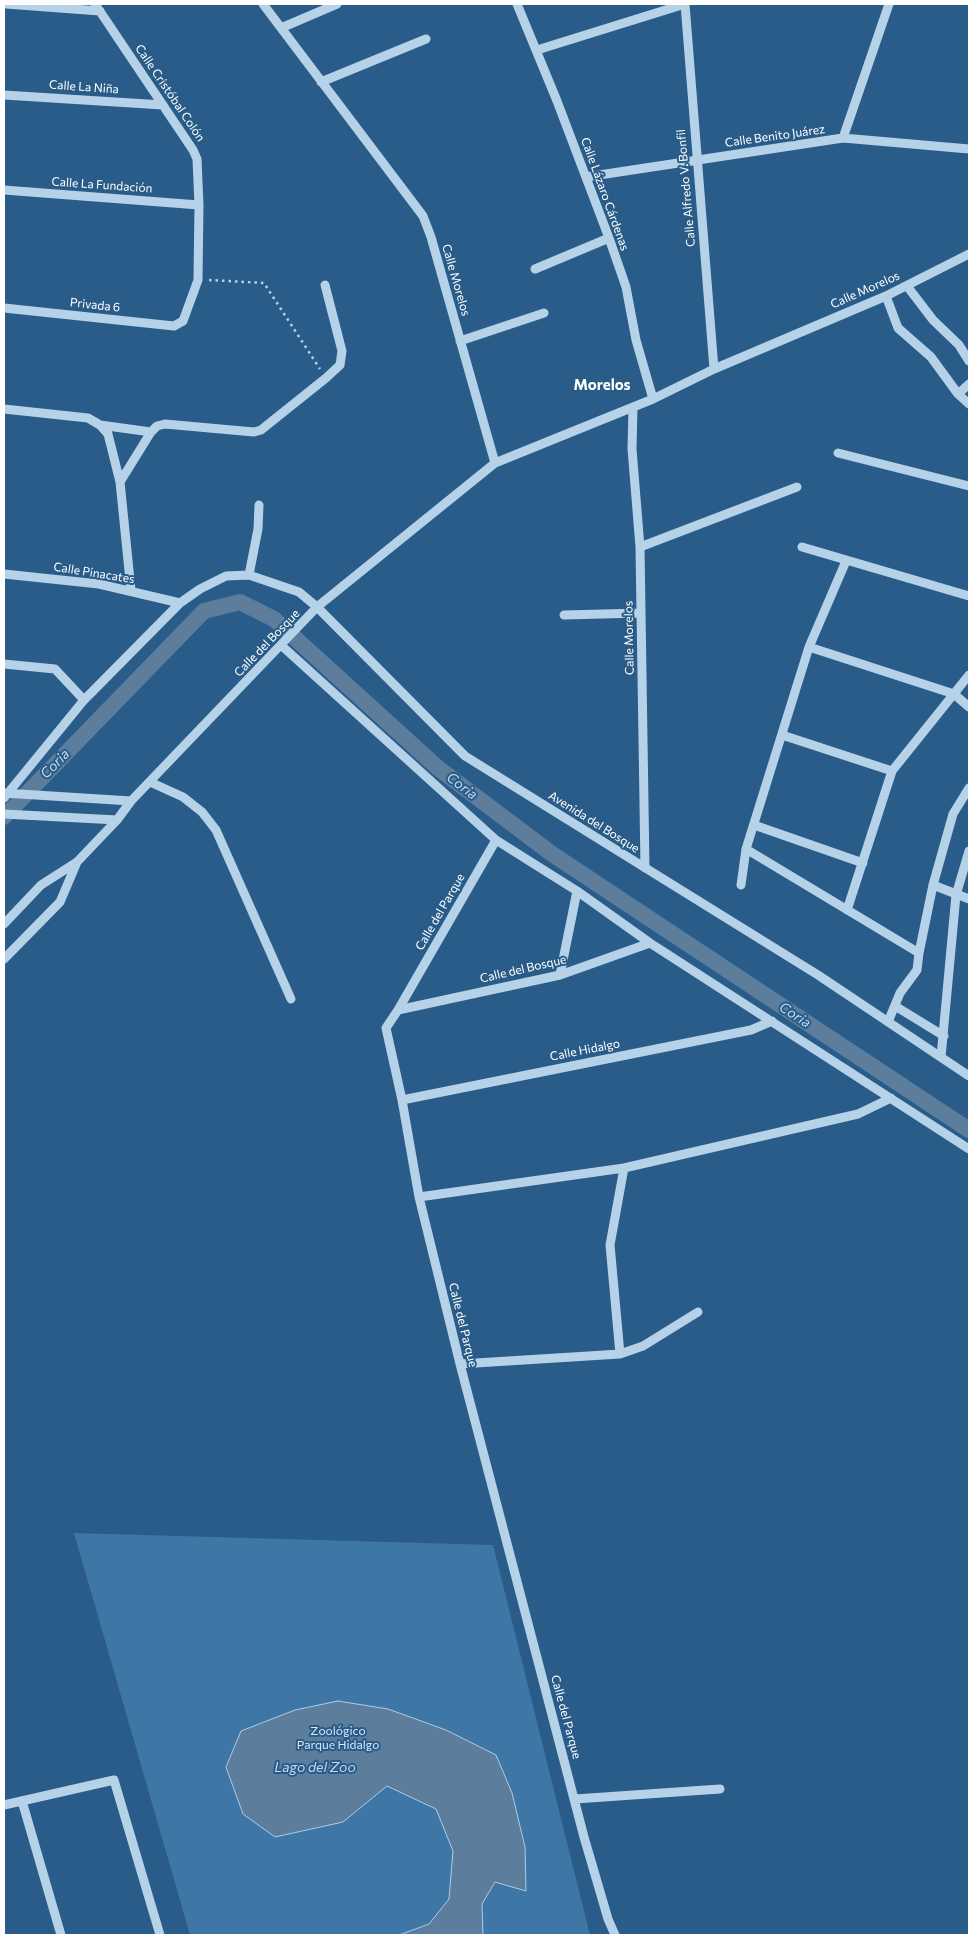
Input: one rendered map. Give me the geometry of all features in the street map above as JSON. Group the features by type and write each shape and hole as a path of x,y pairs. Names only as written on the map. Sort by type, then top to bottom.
{"street":[{"path":"6,4 98,7"},
{"name":"Calle Morelos","path":"263,4 423,216 495,462 653,399 714,370 886,296 969,254"},
{"path":"281,28 337,4"},
{"name":"Calle Lázaro Cárdenas","path":"518,4 586,177 626,287 636,340 653,399"},
{"path":"537,50 685,4"},
{"name":"Calle Alfredo V. Bonfil","path":"685,4 714,370"},
{"path":"843,138 889,4"},
{"name":"Calle Cristóbal Colón","path":"98,7 193,150 197,159 199,205 198,280 183,322"},
{"path":"321,82 426,39"},
{"name":"Calle La Niña","path":"4,95 163,105"},
{"name":"Calle Benito Juárez","path":"586,177 843,138 969,149"},
{"name":"Calle La Fundación","path":"4,190 199,205"},
{"path":"535,269 609,238"},
{"path":"120,482 151,432 157,426 165,424 254,432 261,430 326,378 340,364 342,351 325,285"},
{"path":"907,286 933,320 959,345 969,361"},
{"path":"886,296 898,328 930,357 958,394 969,404"},
{"name":"Privada 6","path":"4,308 174,326 183,322"},
{"path":"460,341 544,313"},
{"path":"958,394 969,384"},
{"name":"Calle Morelos","path":"633,407 632,449 640,547 645,868"},
{"path":"4,409 88,418 100,425 108,434 120,482 131,590"},
{"path":"100,425 151,432"},
{"path":"838,453 969,486"},
{"name":"Calle del Bosque","path":"4,924 41,886 77,862 117,820 131,801 318,607 495,462"},
{"path":"640,547 797,488"},
{"path":"249,575 258,529 259,505"},
{"path":"802,547 969,596"},
{"path":"741,885 746,849 809,647 846,561"},
{"name":"Calle Pinacates","path":"4,574 99,584 180,603"},
{"name":"Avenida del Bosque","path":"180,603 200,589 226,576 249,575 299,592 318,607 465,756 818,975 969,1076"},
{"path":"5,794 84,700 180,603"},
{"path":"564,616 641,613"},
{"path":"282,646 496,840 577,891 650,943 969,1149"},
{"path":"809,647 954,694 969,707"},
{"path":"4,664 55,669 84,700"},
{"path":"848,910 892,771 969,675"},
{"path":"782,735 892,771"},
{"path":"150,782 183,797 202,812 216,830 290,999"},
{"path":"888,1022 900,993 917,970 934,885 953,814 969,788"},
{"path":"5,794 131,801"},
{"path":"4,814 117,820"},
{"path":"754,825 862,863"},
{"name":"Calle del Parque","path":"496,840 386,1028 402,1100 419,1197 460,1364 584,1837 608,1919 615,1935"},
{"path":"746,849 919,953"},
{"path":"942,1057 956,895 969,851"},
{"name":"Calle del Bosque","path":"4,959 60,902 77,862"},
{"path":"934,885 969,899"},
{"path":"560,975 577,891"},
{"name":"Calle del Bosque","path":"398,1010 560,975 650,943"},
{"path":"895,1006 944,1036"},
{"name":"Calle Hidalgo","path":"402,1100 751,1030 772,1021"},
{"path":"419,1197 624,1168 858,1114 891,1098"},
{"path":"620,1354 610,1245 624,1168"},
{"path":"460,1364 620,1354 643,1346 698,1312"},
{"path":"4,1805 114,1780 160,1935"},
{"path":"575,1799 720,1789"},
{"path":"22,1801 61,1935"}],"path":[{"path":"198,280 264,283 326,378"}],"green space":[{"name":"Zoológico Parque Hidalgo","path":"74,1533 493,1545 590,1935 190,1935"}],"water":[{"name":"Lago del Zoo","path":"338,1701 388,1709 446,1730 496,1755 512,1793 525,1847 526,1891 495,1882 482,1904 483,1935 399,1935 429,1924 449,1899 453,1851 436,1809 387,1786 343,1822 275,1837 243,1814 226,1767 241,1731 295,1710"}],"waterway":[{"name":"Coria","path":"4,817 204,611 240,602 274,619 438,768 552,854 969,1130"}],"district":[{"name":"Morelos","path":"602,385"}]}
